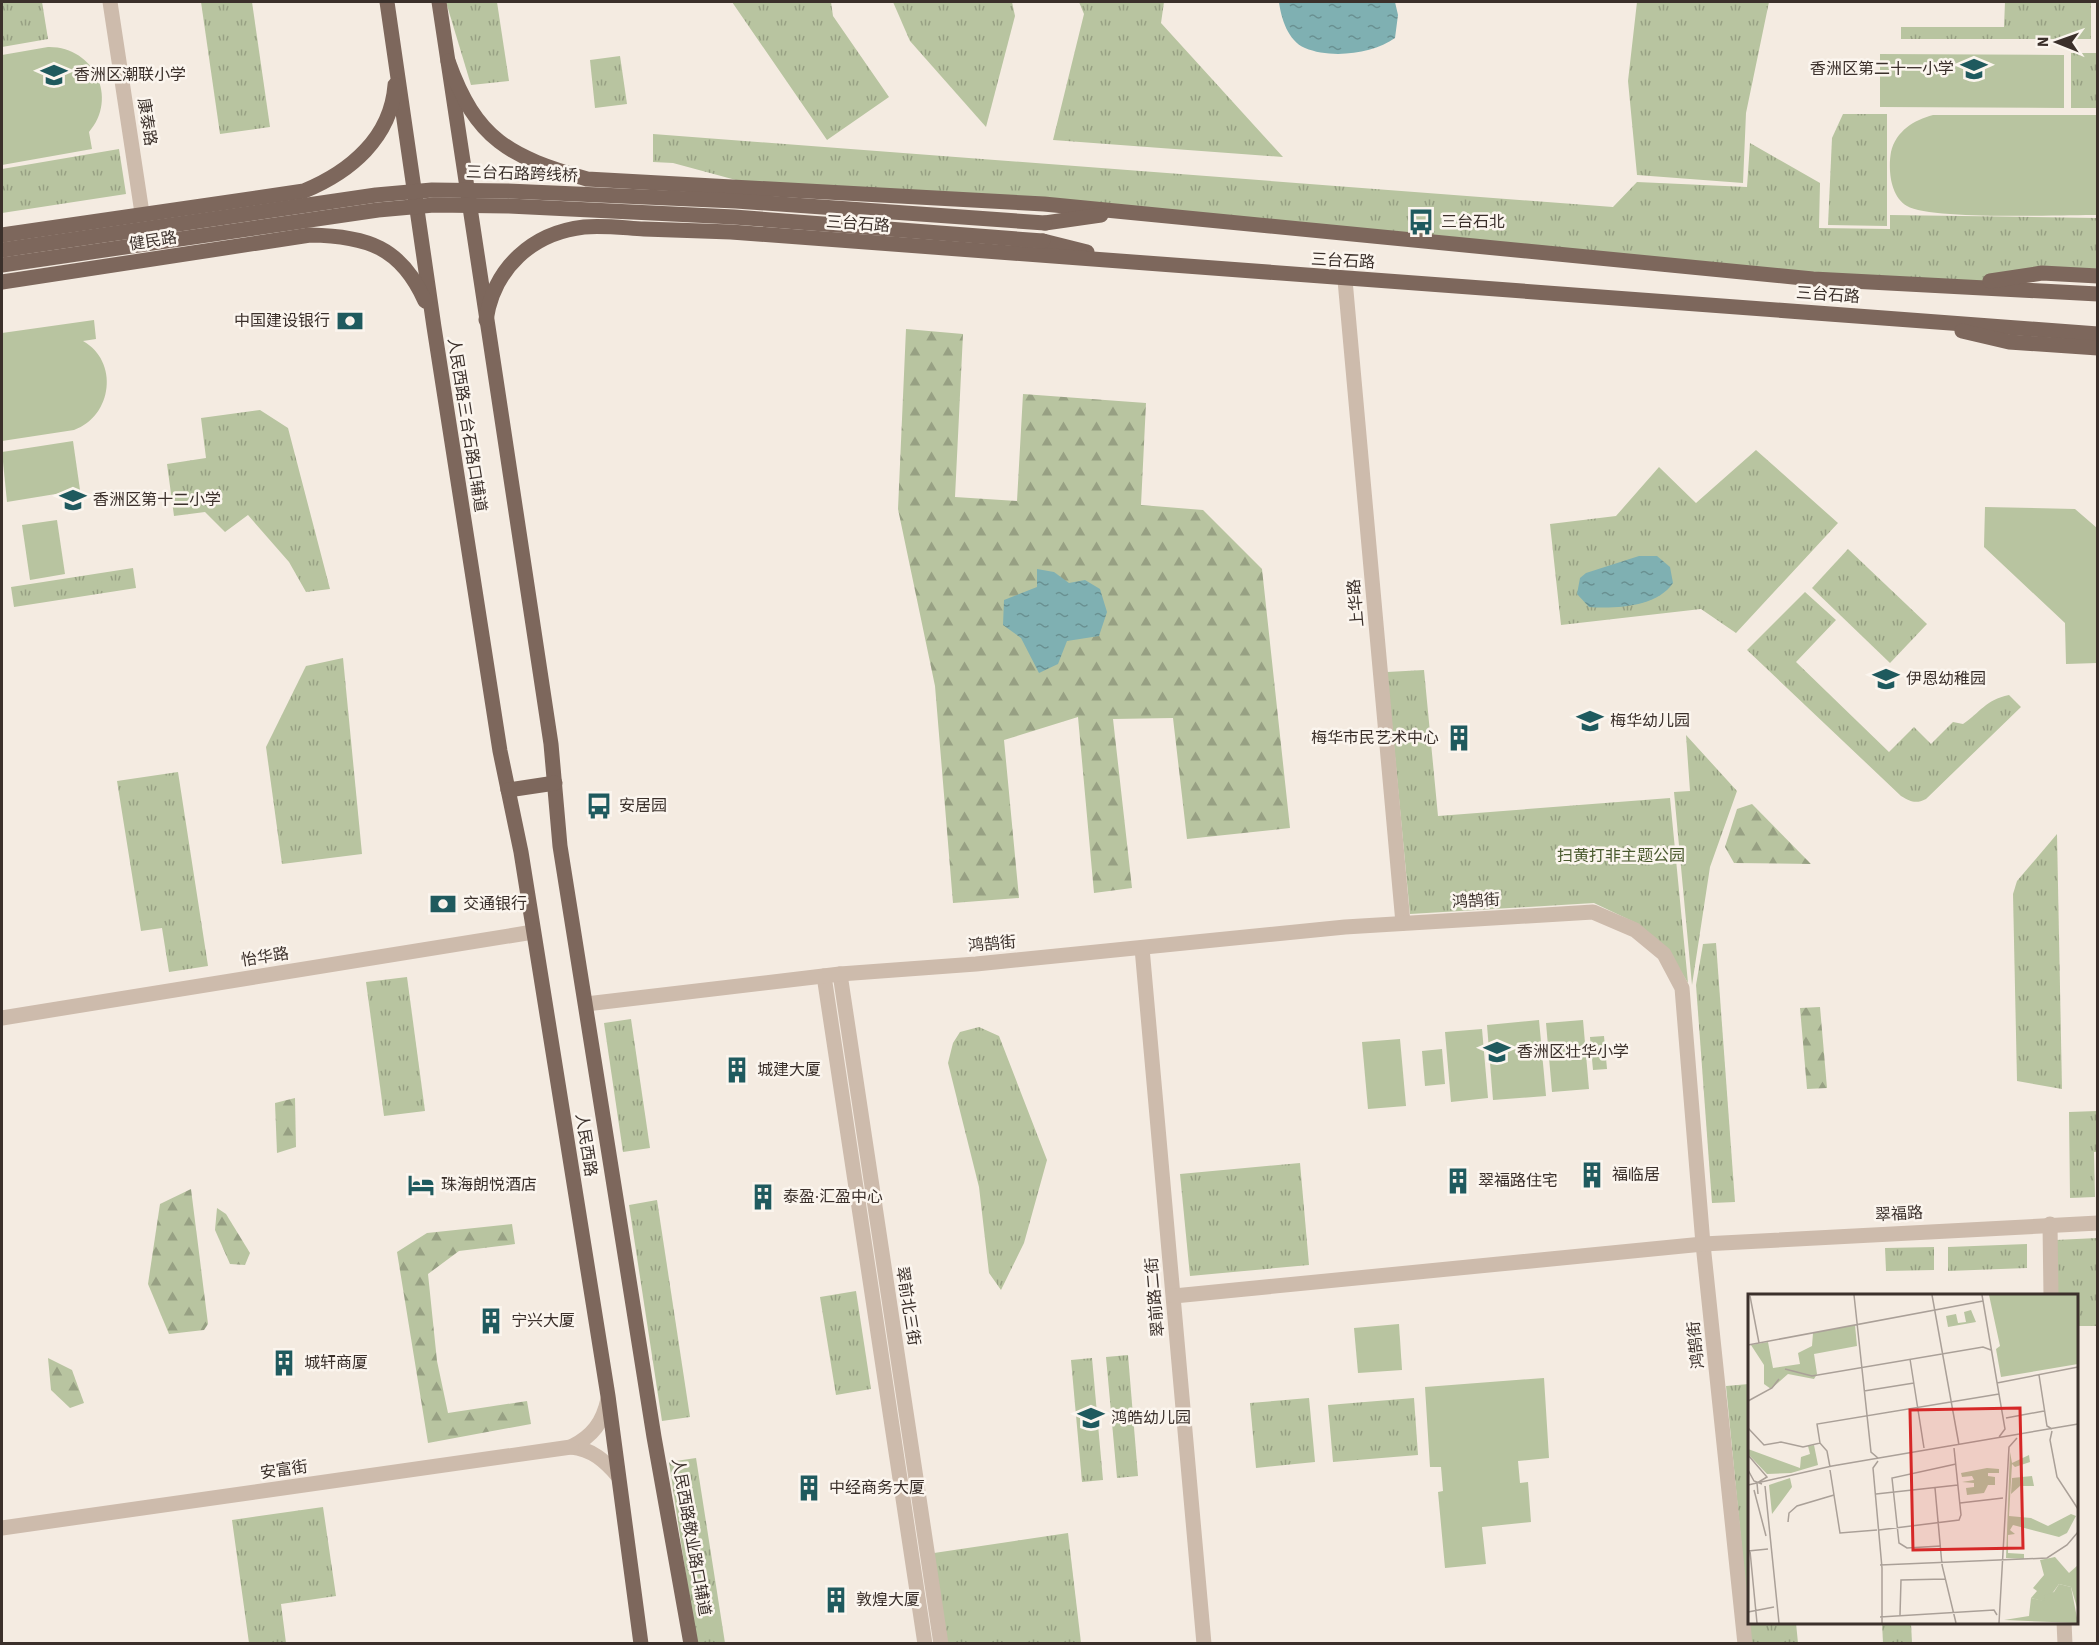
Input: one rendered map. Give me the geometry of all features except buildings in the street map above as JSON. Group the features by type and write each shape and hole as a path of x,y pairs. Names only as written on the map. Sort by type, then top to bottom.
{"main road":[{"name":"人民西路三台石路口辅道","path":"387,2 434,327 508,790 521,852"},
{"path":"439,2 555,783 508,790"},
{"name":"三台石路","path":"447,61 457,87 469,108 500,144 525,160 587,180 1020,202 1802,278 2097,294"},
{"name":"健民路","path":"2,235 304,191 340,174 368,148 385,121 395,90 397,67"},
{"name":"三台石路跨线桥","path":"2,250 376,195 432,190 736,201 1045,223 1128,212"},
{"name":"三台石路跨线桥","path":"2,265 378,210 434,205 734,217 1043,241 1125,262"},
{"name":"三台石路","path":"486,320 489,299 497,282 505,269 527,248 559,233 585,227 731,232 1345,280 2097,334"},
{"name":"健民路","path":"2,282 310,235 351,237 380,246 416,280 434,327"},
{"path":"1955,286 2042,273 2097,276"},
{"path":"1909,319 2009,342 2097,348"},
{"name":"人民西路","path":"555,783 561,846 654,1437"},
{"name":"人民西路","path":"521,852 608,1396 618,1476"},
{"name":"人民西路敬业路口辅道","path":"654,1437 691,1644"},
{"path":"618,1476 641,1644"}],"street":[{"name":"康泰路","path":"110,2 142,213"},
{"name":"上华路","path":"1345,280 1402,923"},
{"name":"鸿鹄街","path":"586,1004 840,974 1402,923 1593,912 1635,930 1664,954 1682,988 1703,1244 1745,1644"},
{"name":"怡华路","path":"2,1018 533,932"},
{"name":"翠前路二街","path":"1142,948 1204,1644"},
{"name":"翠前北三街","path":"840,974 940,1644"},
{"name":"翠前北三街","path":"824,976 926,1644"},
{"name":"翠福路","path":"1173,1296 1703,1244 2097,1223"},
{"path":"2050,1224 2051,1294"},
{"name":"安富街","path":"2,1528 571,1447 582,1442 598,1427 604,1417 608,1396"},
{"name":"安富街","path":"571,1447 594,1454 606,1461 618,1476"},
{"path":"2064,1624 2065,1644"}],"green space":[{"path":"2,2 42,2 48,39 2,47"},
{"path":"201,2 252,2 270,127 220,134"},
{"path":"446,2 497,2 509,81 471,85"},
{"path":"732,2 831,2 833,16 889,97 827,140"},
{"path":"893,2 1012,2 1015,16 986,127 910,41"},
{"path":"1079,2 1164,2 1161,23 1283,157 1053,140 1084,14"},
{"path":"1637,2 1769,2 1746,113 1743,183 1637,175 1628,81"},
{"path":"2005,2 2091,2 2091,39 1901,39 1901,27 2004,27"},
{"path":"48,47 64,49 78,55 89,64 97,76 102,104 98,119 89,132 92,149 2,165 2,55"},
{"path":"2071,53 2097,53 2097,108 2071,108"},
{"path":"1880,54 2064,55 2064,108 1880,107"},
{"path":"620,56 627,104 595,108 590,60"},
{"path":"1843,114 1887,114 1887,226 1828,225 1832,138"},
{"path":"1933,115 2097,115 2097,215 1968,215 1920,210 1907,206 1897,196 1891,182 1890,166 1893,145 1907,127"},
{"path":"653,134 1613,207 1637,182 1747,187 1750,143 1820,183 1819,228 1890,229 1890,215 2097,218 2097,276 1955,286 747,183 673,163 653,162"},
{"path":"119,149 126,194 2,213 2,169"},
{"path":"94,320 96,339 83,341 95,350 106,374 107,388 97,413 87,423 74,430 2,441 2,333"},
{"path":"906,329 963,334 955,497 1017,501 1023,394 1146,403 1141,505 1203,510 1262,569 1290,828 1187,839 1173,718 1113,719 1132,888 1094,893 1078,717 1004,740 1019,898 953,903 935,686 898,509"},
{"path":"260,410 288,428 330,589 306,592 289,562 248,515 225,532 205,512 174,516 167,464 206,458 201,418"},
{"path":"73,441 80,490 7,502 2,452"},
{"path":"1756,450 1838,523 1736,633 1701,609 1561,625 1550,524 1616,516 1659,467 1696,503"},
{"path":"1985,507 2075,509 2097,528 2097,663 2066,664 2065,623 1984,547"},
{"path":"57,520 65,574 30,580 22,525"},
{"path":"1848,549 1927,624 1890,663 1812,588"},
{"path":"133,568 136,588 14,607 11,587"},
{"path":"1805,592 1836,620 1796,662 1889,752 1914,727 1931,744 1953,722 1963,724 1989,703 2001,697 2009,695 2021,707 1926,799 1916,802 1901,796 1747,650"},
{"path":"343,658 362,854 282,864 266,747 306,666"},
{"name":"扫黄打非主题公园","path":"1424,670 1438,816 1670,798 1688,983 1667,949 1634,922 1594,903 1410,914 1387,672"},
{"path":"1686,735 1737,791 1710,867 1692,985 1674,792 1690,791"},
{"path":"178,772 208,966 169,972 162,928 141,931 117,781"},
{"path":"1752,804 1811,864 1734,863 1725,847 1737,809"},
{"path":"2057,834 2062,1089 2017,1081 2013,894 2017,881"},
{"path":"1716,943 1735,1202 1712,1203 1696,985 1703,944"},
{"path":"407,977 425,1111 384,1116 366,982"},
{"path":"1820,1007 1827,1088 1807,1089 1800,1008"},
{"path":"631,1019 650,1148 623,1152 604,1023"},
{"path":"1539,1020 1546,1096 1493,1100 1487,1025"},
{"path":"1583,1020 1589,1089 1552,1092 1546,1023"},
{"path":"979,1027 999,1036 1047,1160 1024,1243 1001,1290 989,1273 979,1187 948,1063 953,1043 960,1032"},
{"path":"1482,1029 1488,1098 1451,1102 1445,1032"},
{"path":"1604,1036 1607,1069 1593,1070 1590,1037"},
{"path":"1400,1039 1406,1106 1368,1109 1362,1042"},
{"path":"1442,1049 1445,1084 1425,1086 1422,1051"},
{"path":"295,1098 296,1147 277,1153 275,1103"},
{"path":"2097,1111 2097,1152 2094,1152 2095,1197 2070,1198 2069,1112"},
{"path":"1300,1163 1309,1265 1190,1276 1180,1174"},
{"path":"191,1189 208,1324 204,1330 169,1334 148,1284 160,1204"},
{"path":"657,1200 690,1417 662,1421 629,1205"},
{"path":"217,1208 226,1214 250,1253 245,1265 230,1264 215,1230"},
{"path":"512,1224 515,1244 459,1251 428,1274 437,1361 448,1413 527,1401 531,1424 428,1443 397,1252 427,1233"},
{"path":"2097,1238 2097,1326 2078,1326 2078,1294 2058,1294 2056,1240"},
{"path":"2027,1244 2027,1268 1948,1271 1948,1247"},
{"path":"1934,1247 1934,1270 1886,1271 1885,1248"},
{"path":"856,1291 871,1389 836,1395 820,1297"},
{"path":"1399,1324 1402,1370 1358,1373 1354,1328"},
{"path":"1128,1355 1138,1476 1117,1478 1106,1357"},
{"path":"48,1358 72,1370 84,1403 70,1408 51,1390"},
{"path":"1092,1358 1103,1480 1082,1482 1071,1360"},
{"path":"1544,1378 1549,1458 1518,1461 1520,1483 1528,1482 1531,1522 1482,1527 1486,1564 1445,1568 1438,1492 1443,1491 1441,1467 1430,1467 1425,1387"},
{"path":"1748,1384 1748,1612 1726,1386"},
{"path":"1309,1398 1315,1462 1256,1468 1250,1403"},
{"path":"1414,1398 1418,1455 1333,1462 1328,1405"},
{"path":"696,1458 725,1643 696,1643 669,1462"},
{"path":"323,1507 336,1596 281,1604 286,1643 249,1643 232,1520"},
{"path":"1068,1533 1081,1643 947,1643 934,1553"},
{"path":"1749,1624 1796,1624 1798,1643 1751,1643"},
{"path":"1882,1624 1911,1624 1912,1643 1883,1643"}],"water":[{"path":"1279,2 1395,2 1398,15 1395,38 1375,48 1352,53 1327,53 1305,48 1290,35"},
{"path":"1639,556 1657,556 1670,567 1673,583 1657,597 1635,605 1599,608 1589,607 1577,594 1580,578 1586,573"},
{"path":"1037,569 1054,572 1069,583 1085,580 1100,589 1107,612 1099,636 1067,641 1058,664 1039,673 1021,638 1003,625 1004,600 1037,587"}],"place":[{"name":"香洲区第二十一小学","path":"1974,69"},
{"name":"香洲区潮联小学","path":"54,75"},
{"name":"三台石北","path":"1421,222"},
{"name":"中国建设银行","path":"350,321"},
{"name":"香洲区第十二小学","path":"73,500"},
{"name":"伊恩幼稚园","path":"1886,679"},
{"name":"梅华幼儿园","path":"1590,721"},
{"name":"梅华市民艺术中心","path":"1459,738"},
{"name":"安居园","path":"599,806"},
{"name":"交通银行","path":"443,904"},
{"name":"香洲区壮华小学","path":"1497,1052"},
{"name":"城建大厦","path":"737,1070"},
{"name":"福临居","path":"1592,1175"},
{"name":"翠福路住宅","path":"1458,1181"},
{"name":"珠海朗悦酒店","path":"421,1185"},
{"name":"泰盈·汇盈中心","path":"763,1197"},
{"name":"宁兴大厦","path":"491,1321"},
{"name":"城轩商厦","path":"284,1363"},
{"name":"鸿皓幼儿园","path":"1091,1418"},
{"name":"中经商务大厦","path":"809,1488"},
{"name":"敦煌大厦","path":"836,1600"}]}
